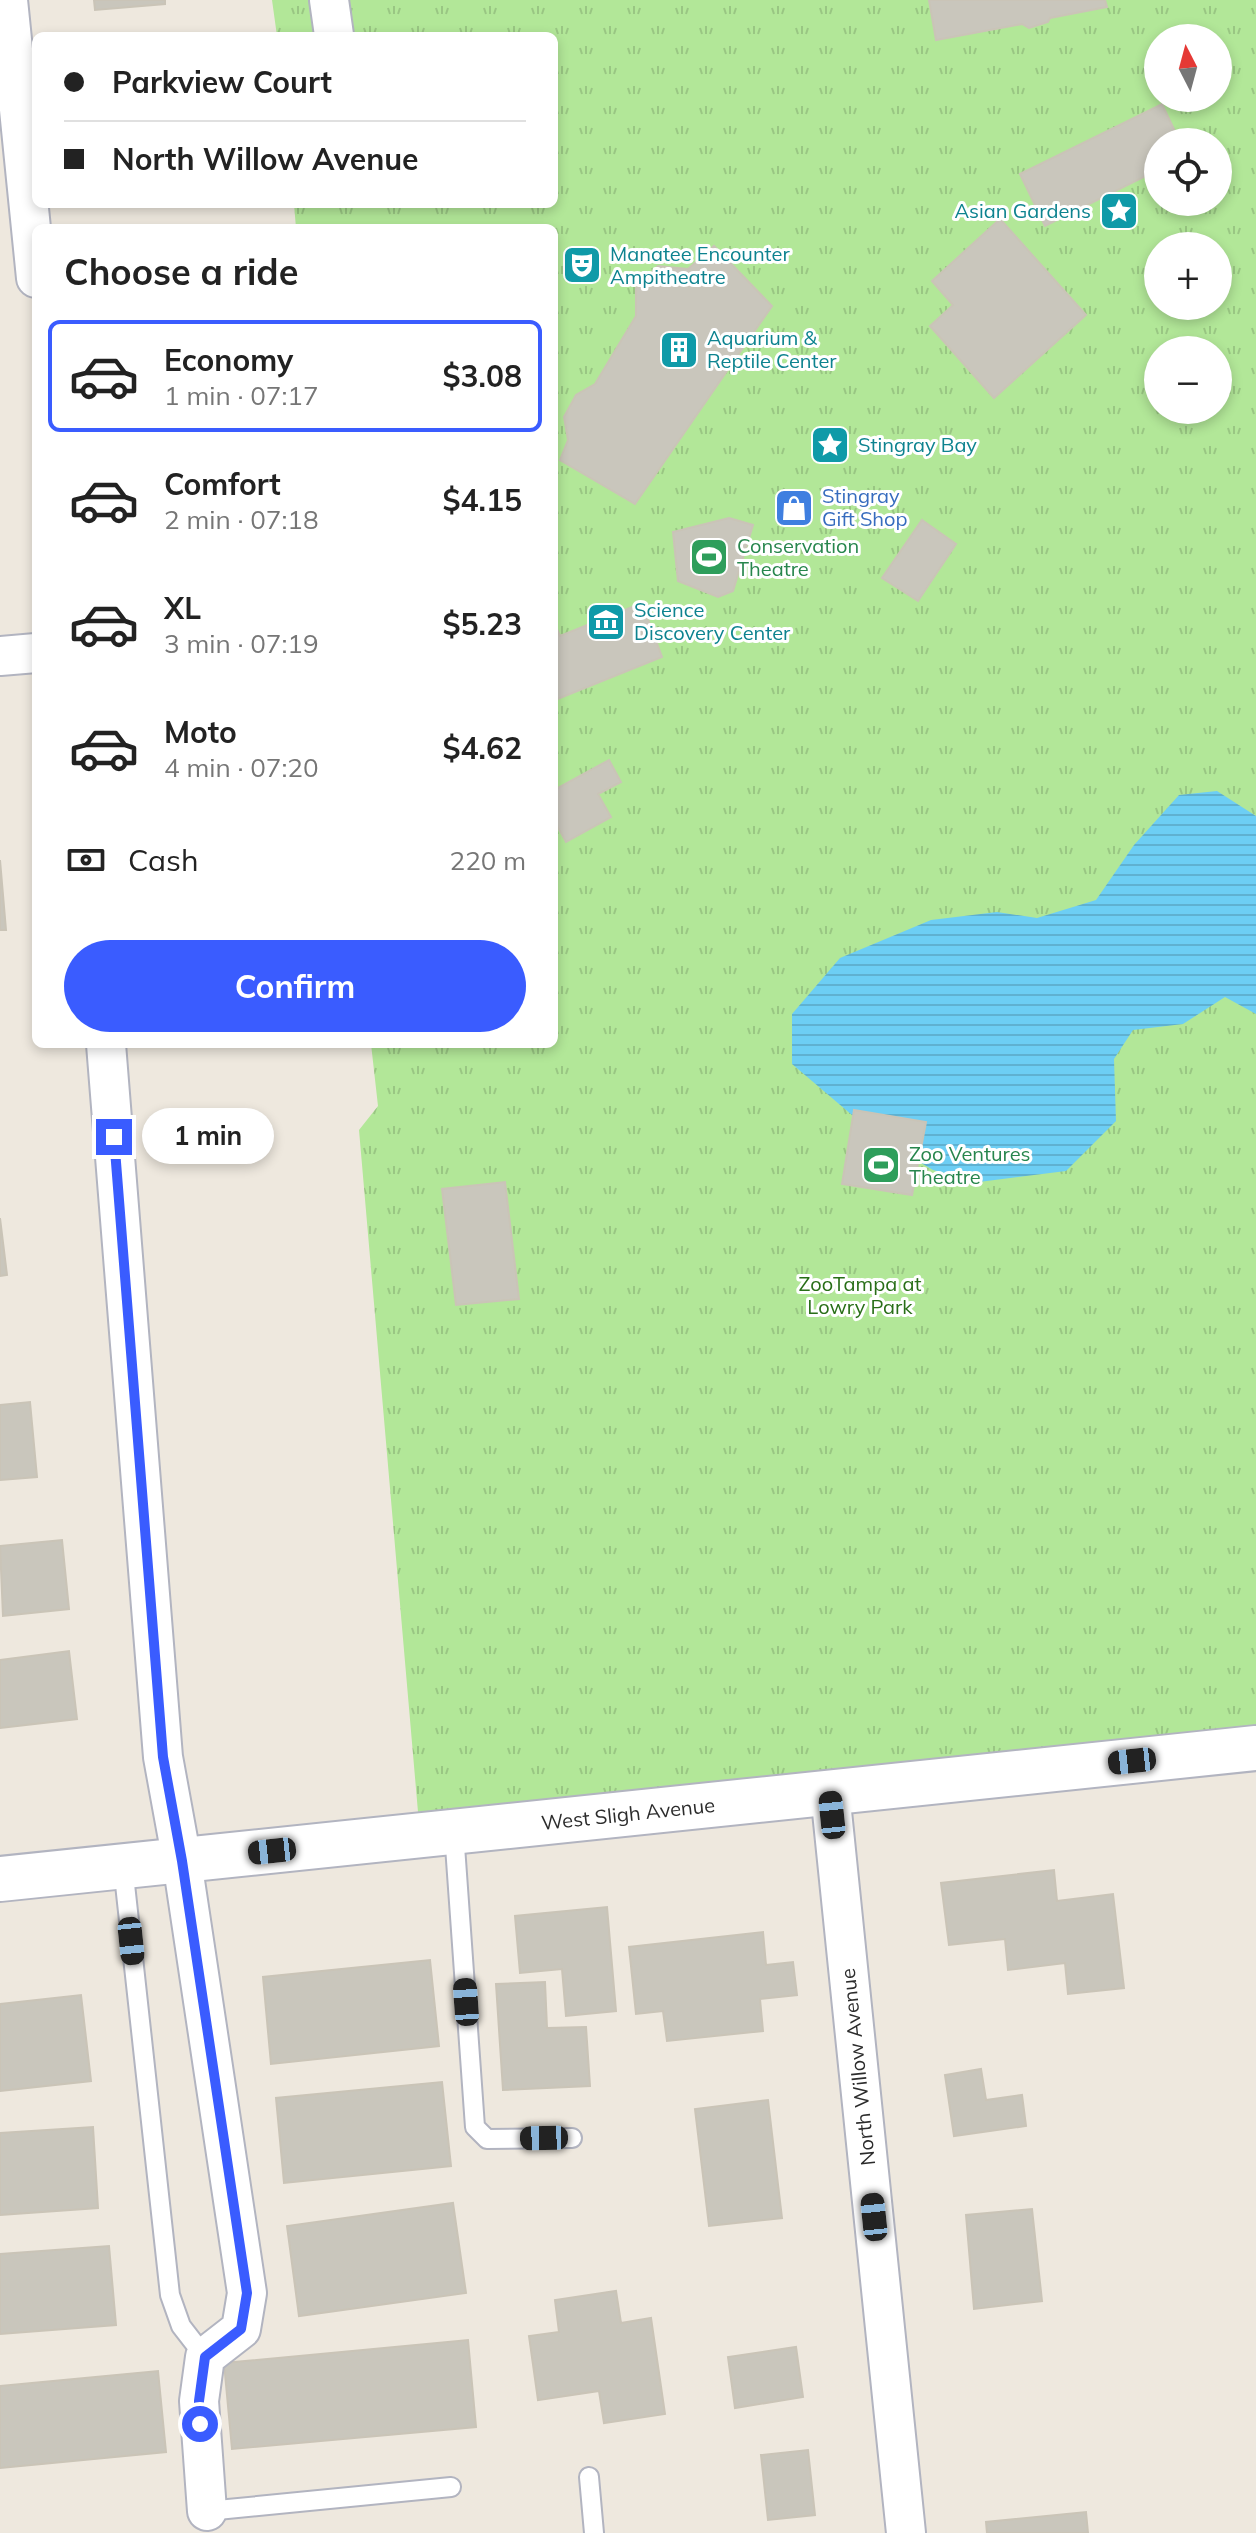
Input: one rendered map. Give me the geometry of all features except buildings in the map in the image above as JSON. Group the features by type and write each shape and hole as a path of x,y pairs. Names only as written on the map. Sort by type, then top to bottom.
{"main road":[{"name":"West Sligh Avenue","path":"0,1879 1256,1748"}],"street":[{"path":"8,0 32,238"},
{"path":"329,0 334,32"},
{"path":"0,656 32,653"},
{"path":"106,1048 163,1757 182,1861 247,2293 241,2329 205,2357 199,2401 207,2511"},
{"name":"North Willow Avenue","path":"830,1792 906,2533"}],"lane":[{"path":"454,1832 475,2127 487,2139 572,2138"},
{"path":"123,1866 170,2295 181,2326 205,2357"},
{"path":"589,2477 594,2533"},
{"path":"207,2511 451,2487"}],"green space":[{"name":"ZooTampa at Lowry Park","path":"272,0 1256,0 1256,1726 418,1812 359,1130 378,1106 371,1048 558,1048 558,224 296,224 294,208 558,208 558,32 276,32"}],"water":[{"path":"1217,791 1256,816 1256,1014 1225,997 1183,1024 1133,1030 1114,1059 1116,1121 1066,1171 979,1182 933,1170 879,1138 792,1064 792,1014 840,958 931,920 997,912 1037,918 1096,900 1134,845 1179,795"}],"place":[{"name":"Asian Gardens","path":"1119,211"},
{"name":"Manatee Encounter Ampitheatre","path":"582,265"},
{"name":"Aquarium & Reptile Center","path":"679,350"},
{"name":"Stingray Bay","path":"830,445"},
{"name":"Stingray Gift Shop","path":"794,508"},
{"name":"Conservation Theatre","path":"709,557"},
{"name":"Science Discovery Center","path":"606,622"},
{"name":"Zoo Ventures Theatre","path":"881,1165"}],"route":[{"path":"114,1137 163,1757 182,1861 247,2293 241,2329 205,2357 199,2401 200,2424"}]}
